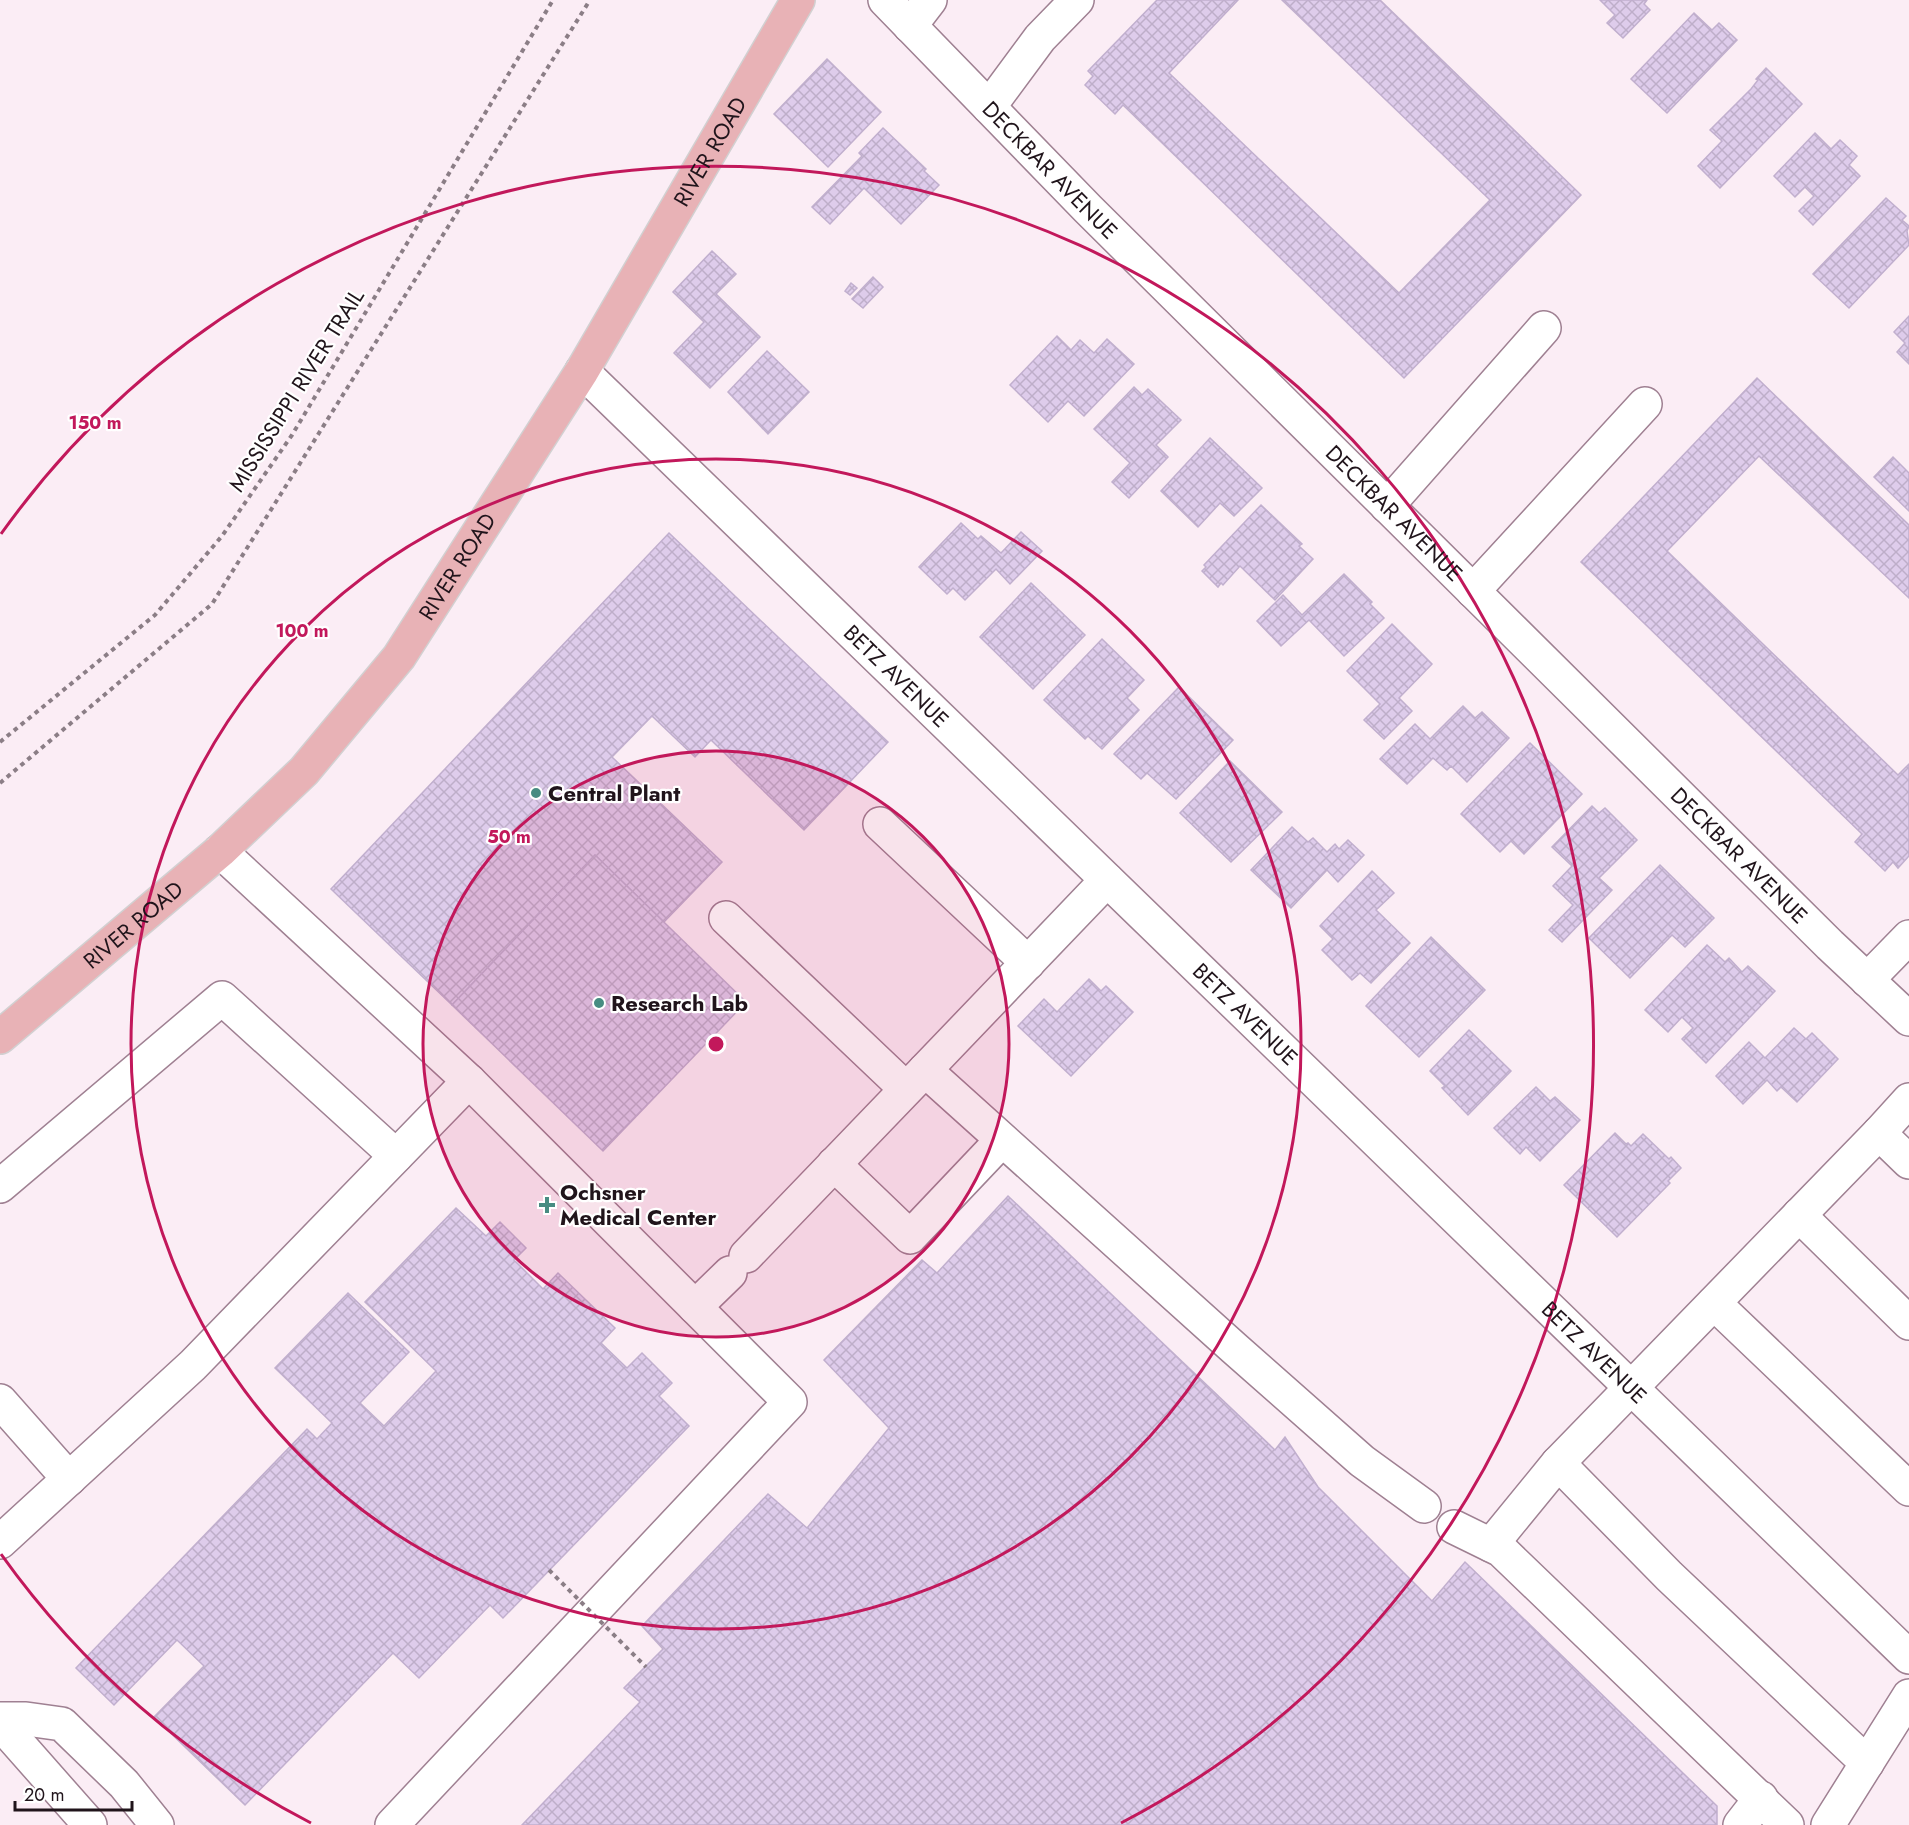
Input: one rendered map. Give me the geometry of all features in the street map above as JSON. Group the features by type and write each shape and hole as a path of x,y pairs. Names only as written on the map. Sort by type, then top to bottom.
{"main road":[{"name":"RIVER ROAD","path":"0,1036 220,851 304,771 399,657 582,371 798,0"}],"street":[{"name":"DECKBAR AVENUE","path":"885,0 1088,209 1866,980 1909,1019"},
{"path":"910,26 930,0"},
{"path":"989,107 1040,38 1077,0"},
{"path":"1387,506 1544,328"},
{"name":"BETZ AVENUE","path":"582,371 1909,1657"},
{"path":"1473,591 1645,404"},
{"path":"880,824 1028,963"},
{"path":"220,851 469,1081 790,1402 392,1825"},
{"path":"695,1307 1107,880"},
{"path":"726,918 916,1079 1002,1140 1354,1454 1424,1506"},
{"path":"1866,980 1909,937"},
{"path":"0,1186 222,998 396,1156"},
{"path":"0,1542 193,1365 469,1081"},
{"path":"1491,1545 1558,1463 1909,1100"},
{"path":"1879,1133 1909,1162"},
{"path":"834,1164 910,1237 1002,1140"},
{"path":"1799,1215 1909,1323"},
{"path":"1714,1303 1909,1489"},
{"path":"0,1401 69,1479"},
{"path":"1558,1463 1669,1576 1867,1763"},
{"path":"1454,1527 1501,1550 1787,1825"},
{"path":"1828,1825 1909,1696"},
{"path":"0,1721 26,1719 62,1724 124,1784 157,1825"},
{"path":"0,1721 90,1825"},
{"path":"1740,1825 1761,1798"}],"path":[{"name":"MISSISSIPPI RIVER TRAIL","path":"0,741 155,615 222,536 292,435 553,0"},
{"path":"0,783 212,604 591,0"},
{"path":"549,1570 645,1666"}],"building":[{"path":"1157,0 1238,0 1169,73 1399,293 1490,200 1282,0 1380,0 1581,195 1404,378 1123,105 1115,114 1085,85 1093,76 1088,71"},
{"path":"1600,0 1647,0 1644,4 1650,10 1623,38 1607,23 1615,15"},
{"path":"1694,13 1712,30 1719,23 1737,40 1667,113 1631,79"},
{"path":"827,59 881,112 828,167 774,114"},
{"path":"1766,68 1802,104 1720,188 1698,166 1722,141 1710,130 1751,89"},
{"path":"883,128 926,169 924,171 939,185 901,224 864,188 830,224 812,207 862,156 859,153"},
{"path":"1815,133 1831,149 1840,140 1857,156 1849,165 1860,176 1813,225 1799,211 1814,196 1805,187 1795,197 1774,176"},
{"path":"1886,198 1906,216 1902,220 1909,226 1907,231 1909,245 1849,308 1813,274"},
{"path":"712,251 736,274 716,294 760,337 710,388 674,353 704,322 673,292"},
{"path":"873,277 883,287 863,308 852,299"},
{"path":"851,283 857,288 850,295 845,291"},
{"path":"1909,316 1909,364 1897,352 1905,343 1894,332"},
{"path":"1057,336 1071,350 1080,340 1094,353 1107,339 1134,364 1084,416 1068,401 1048,422 1010,385"},
{"path":"767,351 809,392 768,434 728,392"},
{"path":"1757,378 1909,525 1909,598 1759,456 1667,551 1898,775 1909,764 1909,856 1898,868 1893,862 1885,871 1855,842 1862,834 1581,562"},
{"path":"1134,387 1142,395 1148,389 1181,420 1156,445 1168,457 1129,498 1112,482 1130,463 1094,429"},
{"path":"1210,438 1262,488 1234,516 1220,503 1198,527 1161,491"},
{"path":"1893,457 1909,473 1909,511 1874,477"},
{"path":"1261,505 1302,544 1299,546 1313,559 1275,600 1240,566 1223,585 1221,583 1218,587 1202,571 1206,567 1204,565"},
{"path":"961,523 978,539 981,536 1001,553 1021,532 1042,551 1010,584 996,569 965,600 953,588 947,594 919,567"},
{"name":"Central Plant","path":"669,533 888,742 804,830 711,740 695,757 652,716 612,757 722,862 664,922 595,855 452,1005 331,889"},
{"path":"1344,574 1372,602 1370,604 1384,618 1344,656 1309,620 1281,646 1257,621 1283,595 1302,615"},
{"path":"1031,583 1085,635 1033,689 980,637"},
{"path":"1392,624 1432,664 1399,698 1412,711 1384,739 1364,720 1380,704 1347,671"},
{"path":"1102,639 1144,680 1127,698 1139,710 1102,749 1088,736 1085,739 1044,700"},
{"path":"1179,687 1233,740 1176,799 1147,773 1141,779 1114,754"},
{"path":"1463,706 1475,718 1482,712 1509,738 1467,782 1451,766 1447,770 1433,758 1407,784 1380,759 1415,724 1430,739"},
{"path":"1530,743 1582,794 1524,854 1511,841 1500,852 1461,814"},
{"path":"1230,761 1282,812 1231,862 1180,813"},
{"path":"1592,806 1599,813 1605,808 1637,840 1599,878 1612,890 1562,942 1549,930 1573,905 1553,886 1572,866 1552,847"},
{"path":"1292,827 1308,842 1313,838 1327,852 1335,844 1339,849 1348,840 1364,855 1338,882 1327,870 1291,908 1251,870"},
{"name":"Research Lab","path":"595,855 746,1002 603,1151 452,1005"},
{"path":"1660,865 1714,918 1685,947 1672,935 1630,978 1589,938"},
{"path":"1372,871 1394,893 1376,910 1410,943 1371,983 1360,973 1352,980 1322,950 1333,939 1320,926"},
{"path":"1431,937 1485,990 1419,1057 1366,1006"},
{"path":"1707,945 1725,962 1729,958 1742,972 1748,966 1775,991 1706,1063 1682,1039 1693,1028 1682,1017 1668,1032 1645,1010"},
{"path":"1089,979 1101,991 1106,986 1133,1012 1071,1076 1018,1026 1044,999 1057,1012"},
{"path":"1794,1028 1806,1039 1812,1033 1838,1059 1797,1102 1781,1087 1777,1091 1767,1080 1743,1104 1716,1076 1749,1042 1765,1058"},
{"path":"1469,1030 1511,1071 1468,1115 1442,1088 1445,1086 1430,1071"},
{"path":"1536,1087 1550,1101 1555,1097 1580,1120 1540,1161 1526,1147 1520,1154 1494,1128"},
{"path":"1615,1133 1631,1146 1643,1134 1681,1168 1668,1181 1670,1183 1617,1237 1564,1185"},
{"path":"1008,1196 1275,1450 1285,1437 1318,1487 1432,1601 1465,1562 1717,1806 1717,1825 522,1825 640,1702 624,1688 663,1649 642,1626 768,1494 807,1528 889,1428 824,1360 922,1260 937,1273"},
{"path":"456,1208 486,1236 500,1222 526,1248 514,1260 543,1289 558,1273 615,1328 601,1343 627,1368 642,1353 672,1383 659,1396 689,1426 503,1618 490,1605 419,1678 393,1653 245,1805 154,1717 204,1666 177,1640 114,1705 76,1668 307,1429 317,1439 332,1423 275,1368 348,1293 409,1352 360,1403 384,1426 436,1371 365,1302"}],"place":[{"name":"Central Plant","path":"536,793"},
{"name":"Research Lab","path":"599,1003"},
{"name":"Ochsner Medical Center","path":"547,1205"}]}
